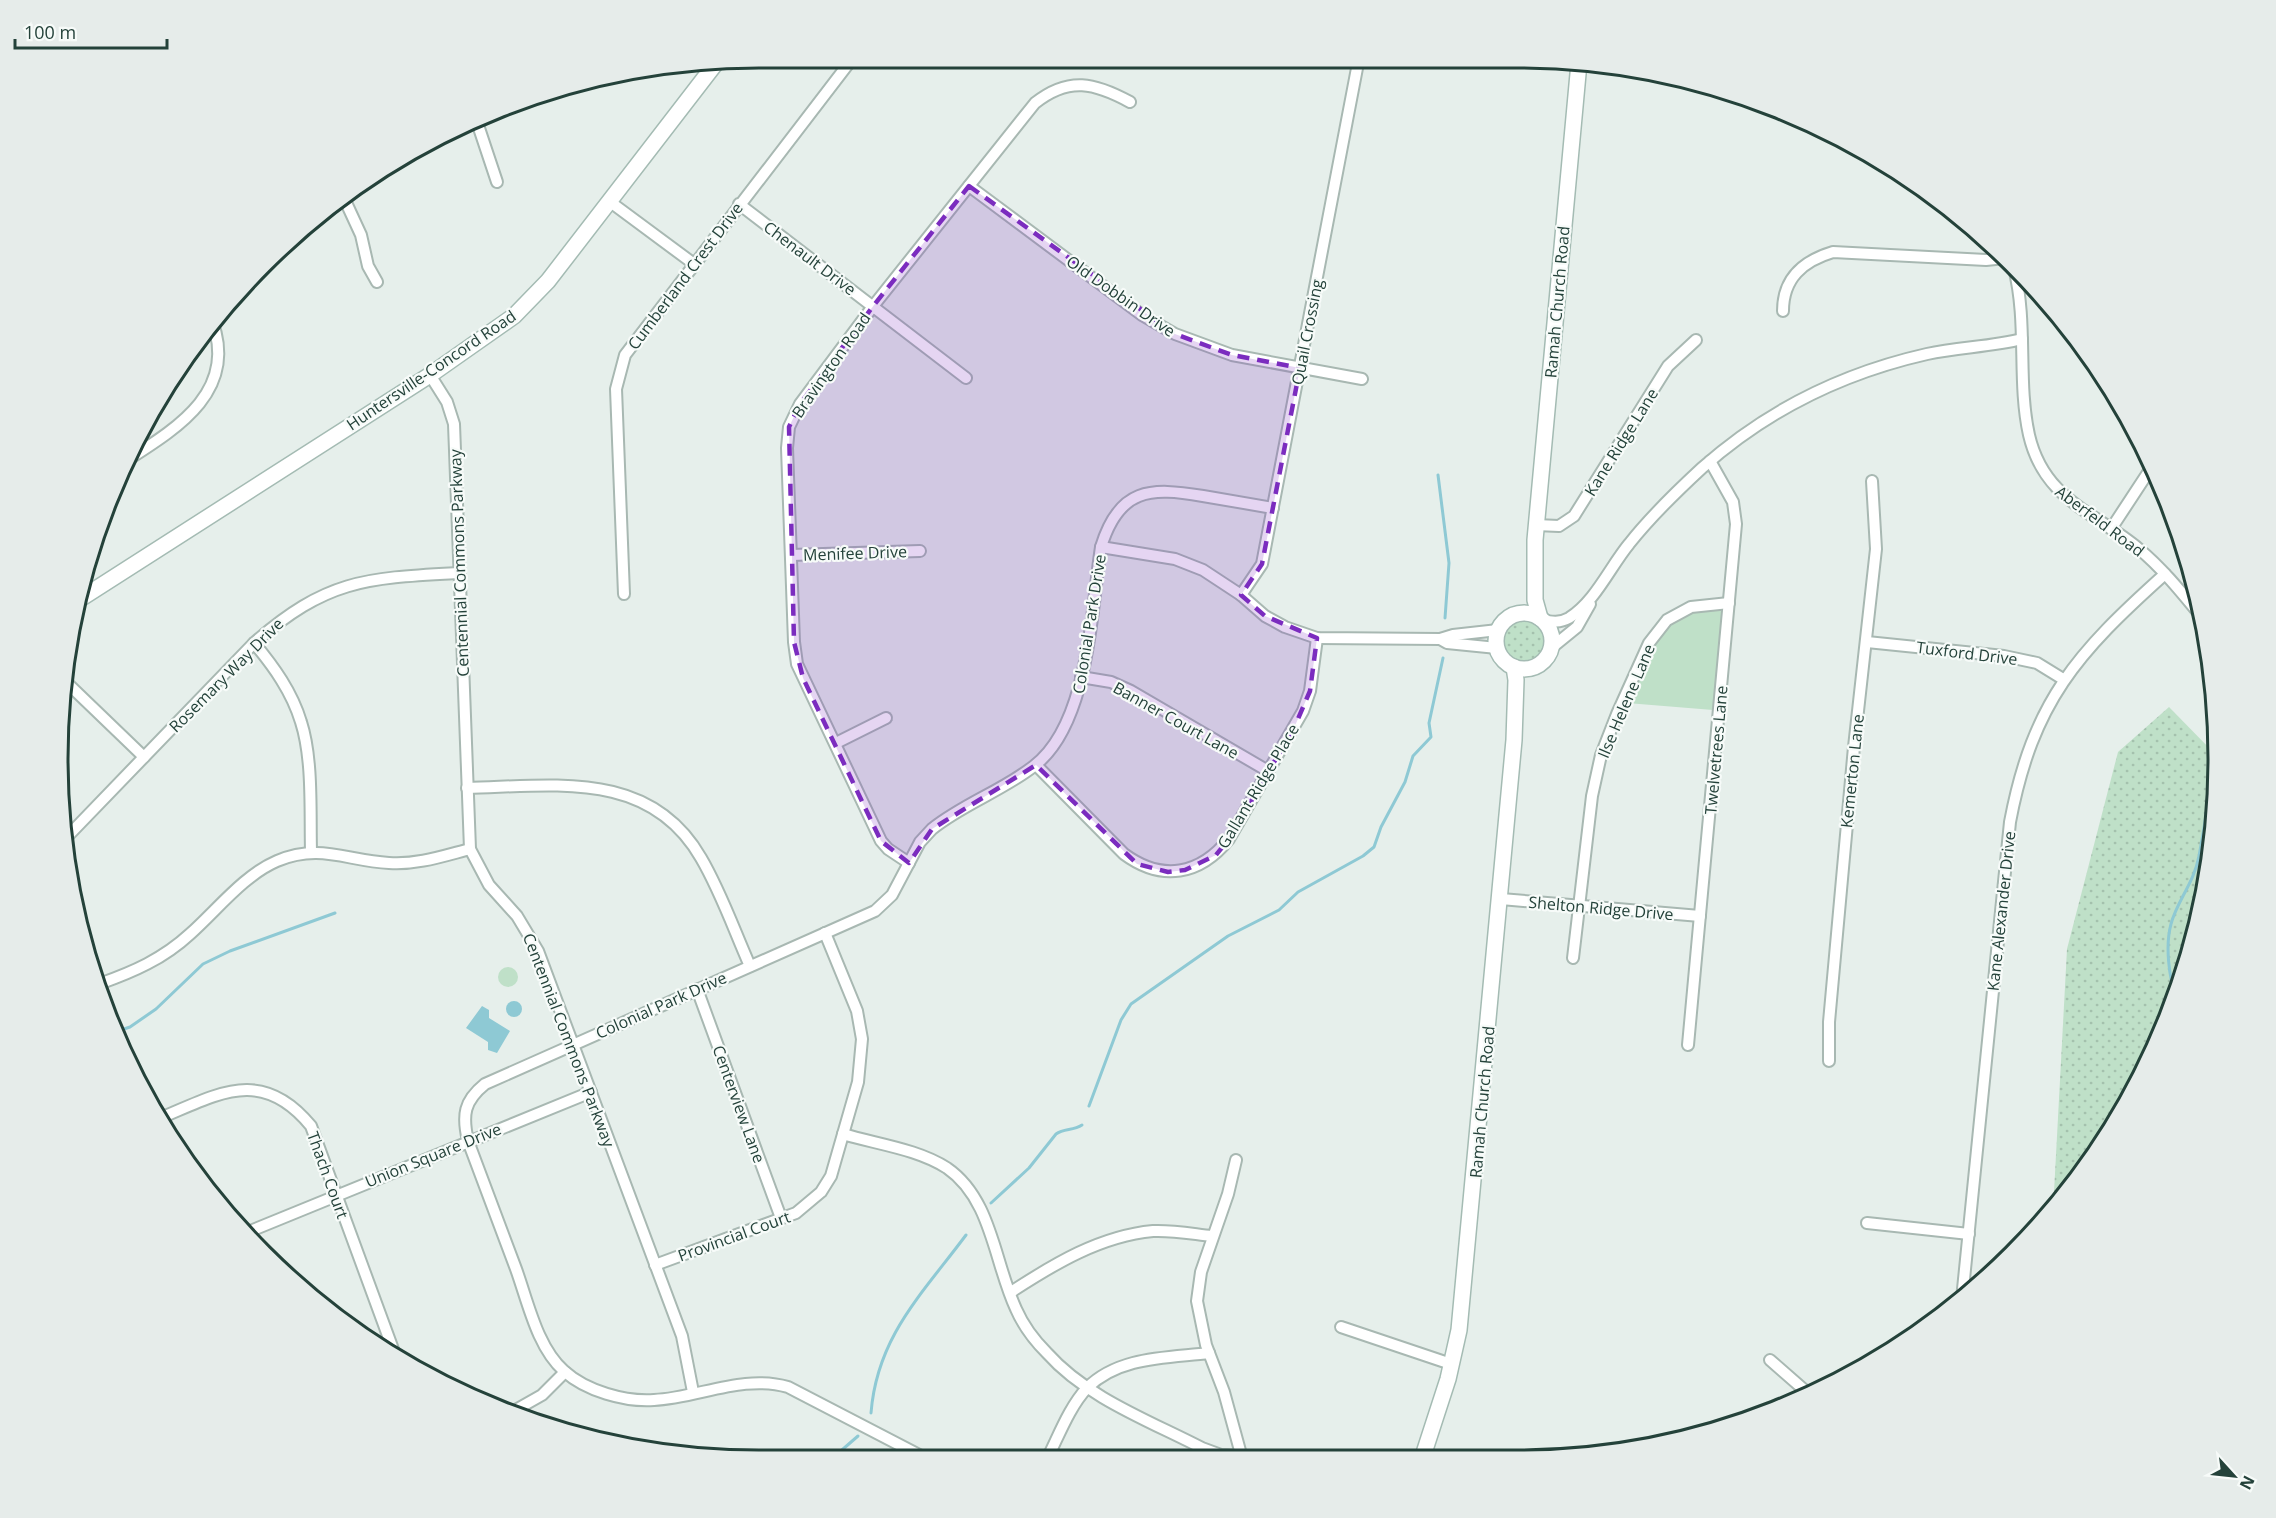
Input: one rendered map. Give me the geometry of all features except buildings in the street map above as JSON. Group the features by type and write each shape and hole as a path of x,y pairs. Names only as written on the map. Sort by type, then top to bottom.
{"main road":[{"name":"Huntersville-Concord Road","path":"88,594 430,375 502,326 533,298 711,69"},
{"name":"Ramah Church Road","path":"1519,612 1524,600 1535,532 1578,70"},
{"name":"Ramah Church Road","path":"1514,740 1532,668 1546,657 1550,649 1550,632 1541,619 1535,600 1535,532"},
{"path":"1532,668 1514,667 1503,660 1497,648 1498,630 1508,618 1519,612 1532,614 1541,619"},
{"name":"Ramah Church Road","path":"1425,1450 1459,1330 1501,899 1514,740 1516,680 1514,667"}],"street":[{"name":"Cumberland Crest Drive","path":"624,594 616,389 625,355 845,68"},
{"name":"Quail Crossing","path":"1241,595 1262,564 1357,68"},
{"name":"Bravington Road","path":"909,863 888,849 881,841 797,664 794,642 787,448 789,427 800,404 874,305 1016,125 1044,96 1064,88 1087,85 1106,89 1130,102"},
{"path":"479,127 497,182"},
{"name":"Old Dobbin Drive","path":"969,186 1142,315 1175,334 1232,355 1362,379"},
{"path":"609,201 694,264"},
{"path":"346,204 361,235 368,266 377,282"},
{"name":"Chenault Drive","path":"739,204 874,305 966,378"},
{"path":"1783,311 1783,297 1788,282 1800,268 1816,257 1833,252 1994,259"},
{"name":"Aberfeld Road","path":"2015,280 2022,339 2026,422 2041,469 2052,484 2078,508 2139,549 2165,574 2190,604"},
{"path":"140,452 186,420 208,392 218,360 215,331"},
{"path":"1541,619 1558,622 1568,618 1596,590 1649,520 1710,461 1773,414 1806,396 1867,370 1927,354 2022,339"},
{"name":"Kane Ridge Lane","path":"1535,532 1559,526 1574,516 1668,366 1696,340"},
{"name":"Centennial Commons Parkway","path":"430,375 447,402 454,424 470,849 489,885 532,937 682,1336 693,1392"},
{"name":"Twelvetrees Lane","path":"1688,1045 1736,514 1728,492 1710,461"},
{"path":"2111,529 2147,474"},
{"name":"Kemerton Lane","path":"1829,1061 1829,1022 1854,747 1876,549 1872,481"},
{"name":"Colonial Park Drive","path":"909,1450 788,1387 774,1383 757,1383 656,1400 633,1401 599,1390 565,1372 540,1334 468,1141 463,1119 466,1103 472,1094 485,1084 875,911 892,895 920,842 932,829 1036,765 1053,745 1075,706 1101,547 1107,529 1126,504 1141,495 1160,490 1273,508"},
{"path":"1101,547 1175,559 1203,570 1241,595 1264,616 1285,627 1317,638 1440,639 1453,634 1498,630"},
{"name":"Menifee Drive","path":"791,555 920,551"},
{"name":"Rosemary Way Drive","path":"72,832 254,643 286,615 321,595 352,583 391,576 459,573"},
{"name":"Kane Alexander Drive","path":"1963,1287 2010,822 2024,760 2046,709 2063,679 2103,632 2165,574"},
{"path":"1550,649 1577,627 1596,590"},
{"name":"Ilse Helene Lane","path":"1573,958 1588,820 1599,765 1608,736 1649,643 1663,625 1678,612 1704,604 1729,603"},
{"name":"Gallant Ridge Place","path":"1036,765 1124,854 1137,864 1168,872 1200,865 1216,855 1229,839 1303,711 1310,691 1317,638"},
{"path":"1440,639 1447,643 1497,648"},
{"name":"Tuxford Drive","path":"1867,642 2004,656 2037,663 2063,679"},
{"path":"254,643 276,669 302,723 311,851"},
{"name":"Banner Court Lane","path":"1081,677 1111,682 1131,691 1268,771"},
{"path":"71,687 144,757"},
{"path":"836,743 886,718"},
{"path":"467,788 589,786 613,790 639,800 664,814 687,837 700,856 750,966"},
{"path":"104,982 137,971 163,955 189,936 255,874 276,861 311,851 387,863 413,864 470,849"},
{"name":"Shelton Ridge Drive","path":"1501,899 1700,916"},
{"name":"Provincial Court","path":"655,1265 782,1218 808,1206 831,1176 858,1082 862,1039 857,1011 825,933"},
{"name":"Centerview Lane","path":"697,989 782,1218"},
{"name":"Thach Court","path":"167,1115 227,1090 245,1088 281,1097 297,1109 311,1126 391,1344"},
{"name":"Union Square Drive","path":"253,1230 591,1092"},
{"path":"843,1134 929,1160 945,1167 961,1179 978,1203 1015,1308 1028,1330 1047,1353 1087,1388 1207,1450"},
{"path":"1236,1160 1228,1194 1201,1272 1197,1301 1209,1353 1224,1392 1239,1450"},
{"path":"1867,1223 1969,1234"},
{"path":"1011,1292 1047,1269 1101,1242 1154,1231 1212,1236"},
{"path":"1341,1327 1451,1364"},
{"path":"1052,1450 1087,1388 1117,1369 1142,1360 1209,1353"},
{"path":"1770,1360 1803,1388"},
{"path":"520,1408 542,1395 565,1372"}],"highlighted area":[{"path":"969,186 1175,334 1232,355 1300,368 1262,564 1241,595 1265,616 1317,638 1310,691 1294,728 1229,839 1216,855 1185,870 1168,872 1137,864 1036,765 932,829 909,863 881,841 803,678 794,642 789,427 800,404 874,305"}],"green space":[{"path":"1719,609 1723,613 1724,620 1713,710 1627,703 1650,650 1667,626 1678,617 1690,612"},
{"path":"1524,613 1535,615 1544,621 1550,630 1552,641 1550,652 1544,661 1535,667 1524,669 1513,667 1504,661 1498,652 1496,641 1498,630 1504,621 1513,615"},
{"path":"2169,707 2208,747 2207,804 2203,849 2185,938 2156,1024 2116,1105 2092,1143 2054,1195 2067,949 2118,752"},
{"path":"508,967 515,970 518,977 515,984 508,987 501,984 498,977 501,970"}],"water":[{"path":"514,1001 522,1009 514,1017 506,1009"},
{"path":"482,1006 489,1010 489,1018 510,1031 497,1053 488,1050 488,1042 466,1028"}],"waterway":[{"path":"1438,475 1449,563 1445,618"},
{"path":"1089,1106 1121,1020 1131,1004 1228,936 1279,910 1298,892 1363,856 1374,847 1381,827 1405,782 1413,756 1431,737 1429,723 1443,658"},
{"path":"2171,983 2169,933 2174,916 2197,866 2206,812"},
{"path":"123,1029 156,1009 203,964 230,951 335,913"},
{"path":"991,1203 1029,1168 1056,1134 1082,1125"},
{"path":"871,1413 875,1386 892,1338 919,1297 966,1235"},
{"path":"842,1450 858,1436"}]}
